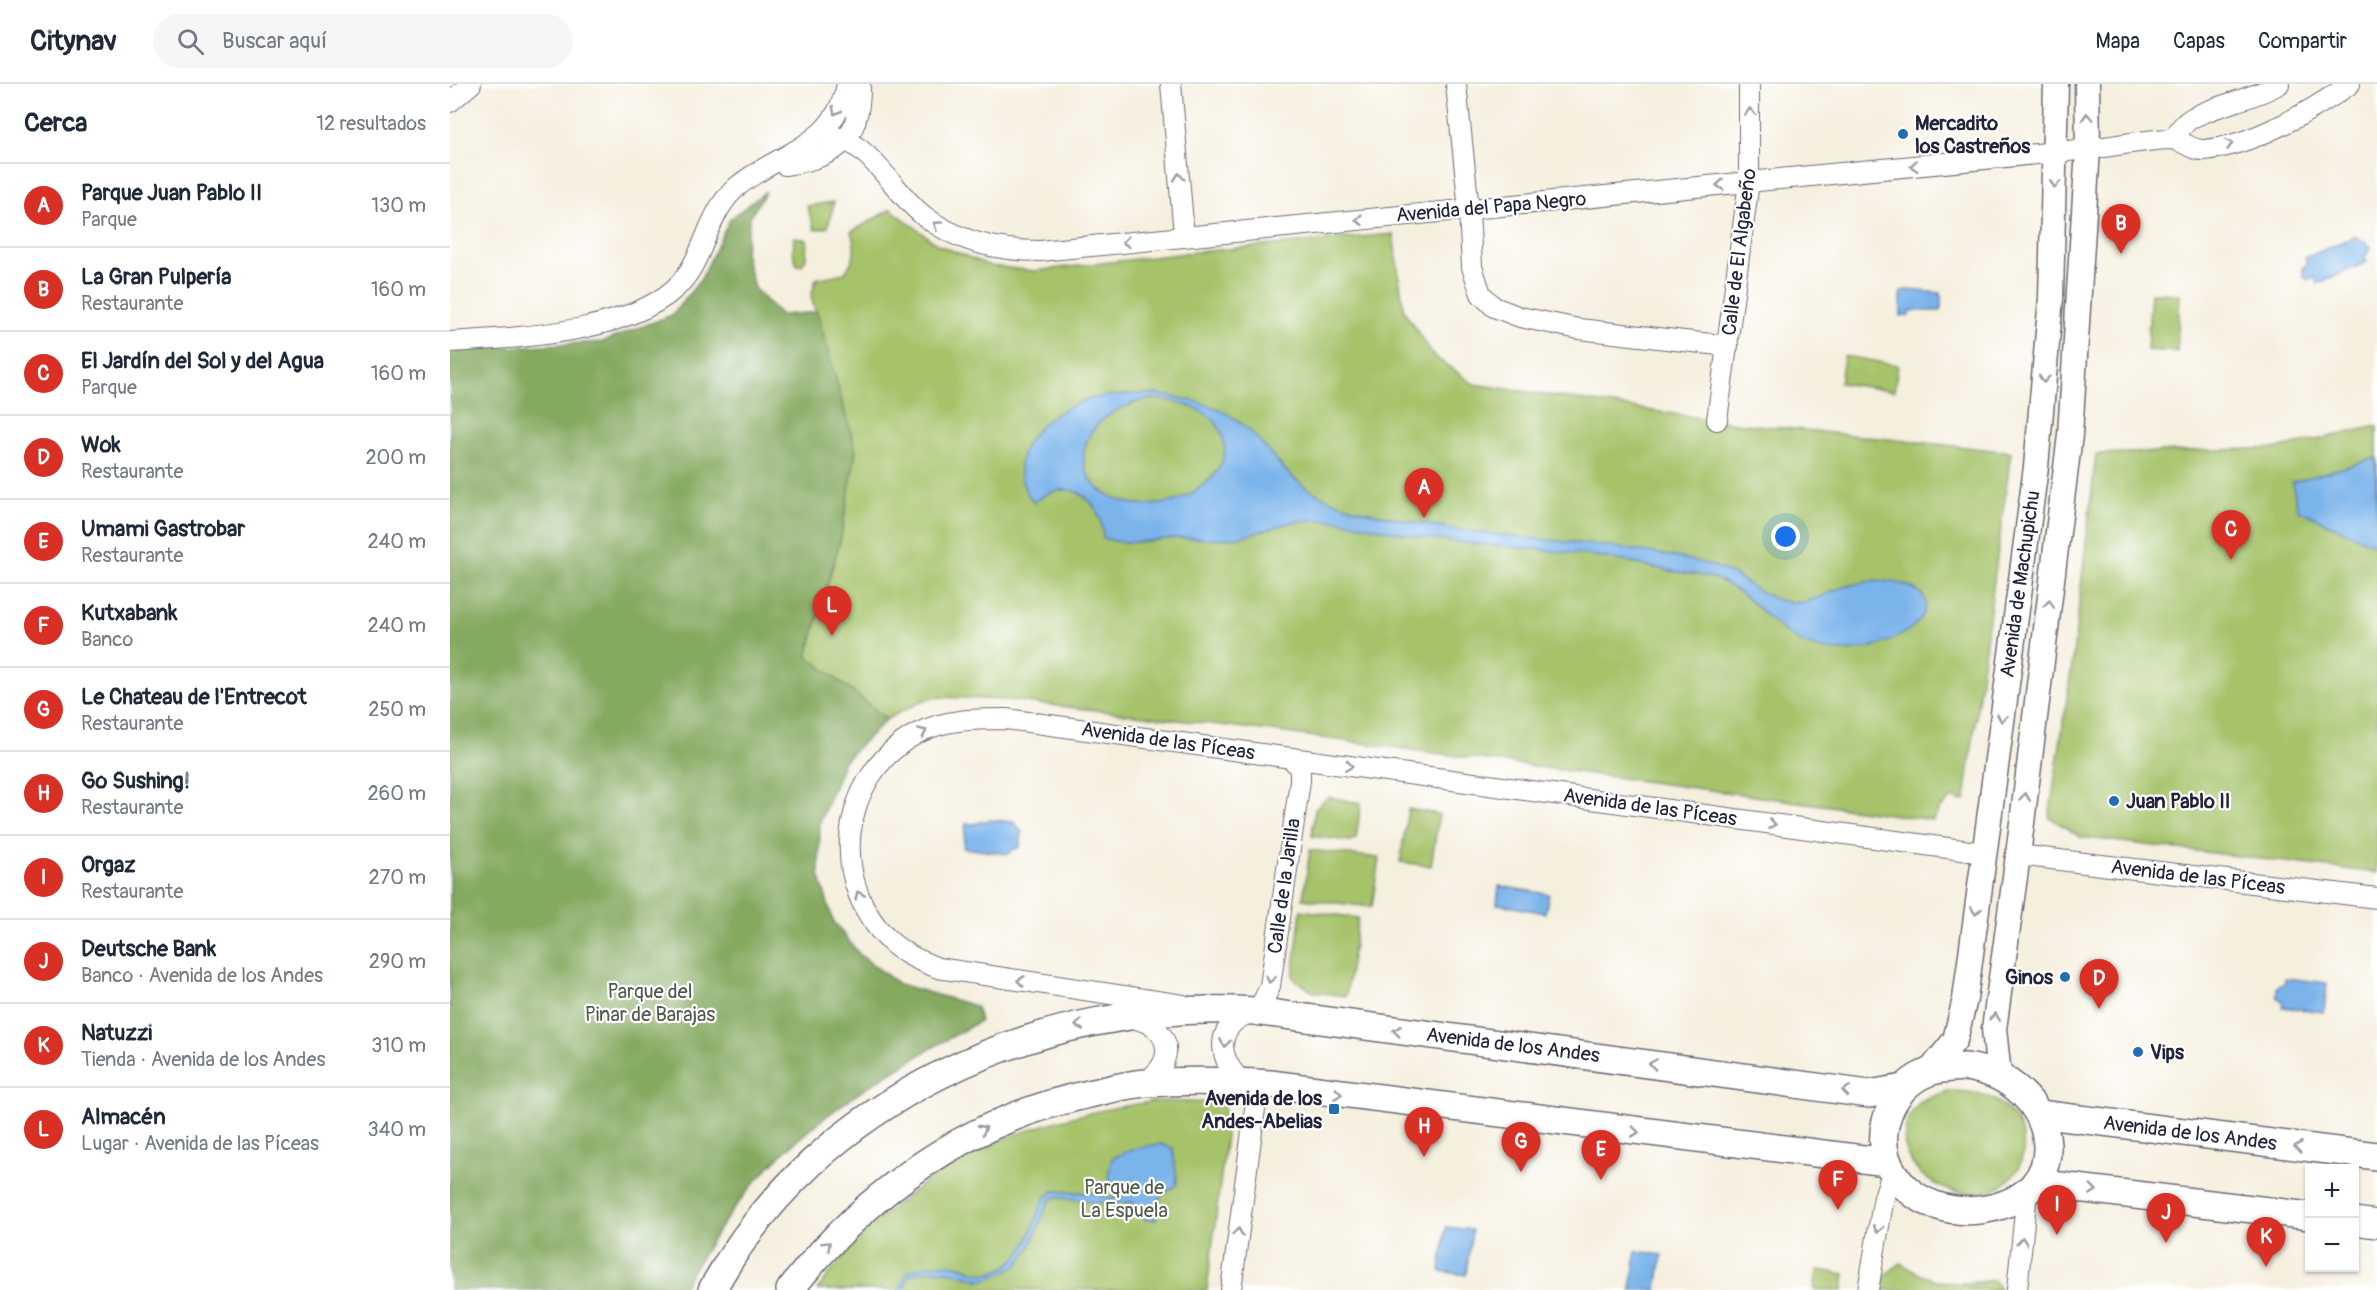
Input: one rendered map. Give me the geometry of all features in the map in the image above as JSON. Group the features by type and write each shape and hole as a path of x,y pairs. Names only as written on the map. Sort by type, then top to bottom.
{"main road":[{"name":"Avenida de los Andes","path":"712,1290 742,1241 791,1184 852,1129 915,1088 963,1063 1017,1041 1070,1027 1122,1017 1203,1009 1254,1011 1869,1094 1904,1088"},
{"path":"2031,1188 2048,1149 2046,1129 2039,1114 2016,1086 1999,1075 1981,1068 1965,1066 1929,1072 1904,1088 1895,1101 1886,1123 1883,1144 1889,1168 1910,1192 1942,1206 1970,1211 1997,1206 2031,1188 2305,1215"},
{"path":"790,1290 818,1254 878,1195 945,1149 995,1122 1055,1101 1145,1083 1270,1084 1889,1168"},
{"name":"Avenida de los Andes","path":"2039,1114 2377,1156"},
{"path":"2359,1222 2377,1224"}],"street":[{"path":"450,102 471,84"},
{"path":"450,342 513,338 575,329 636,314 668,297 684,279 724,201 737,187 800,150 828,127 847,84"},
{"path":"771,166 805,161 833,150 848,139 858,120 860,84"},
{"path":"1171,84 1184,235"},
{"path":"1456,84 1469,210 1472,267 1481,294 1494,307 1520,317 1579,329 1728,346"},
{"name":"Calle de El Algabeño","path":"1717,420 1749,182 1749,84"},
{"name":"Avenida de Machupichu","path":"1929,1072 1945,1055 1960,1024 2036,468 2051,298 2056,84"},
{"name":"Avenida de Machupichu","path":"1999,1075 1994,1053 1994,1029 2019,855 2070,435 2088,150 2087,84"},
{"path":"2174,139 2184,124 2193,118 2235,104 2279,84"},
{"name":"Avenida del Papa Negro","path":"848,139 866,154 910,205 925,217 966,240 989,247 1040,251 1184,235 2088,150 2174,139 2195,150 2206,150 2246,139 2307,111 2350,84"},
{"path":"819,135 848,139"},
{"name":"Avenida de las Píceas","path":"1203,1009 1092,990 949,970 913,958 894,944 875,924 858,895 851,873 848,845 850,825 859,796 871,773 900,744 937,725 966,719 1006,719 1984,853"},
{"name":"Calle de la Jarilla","path":"1254,1011 1266,996 1271,978 1300,781 1300,770 1292,758"},
{"path":"1984,853 2019,855"},
{"name":"Avenida de las Píceas","path":"2019,855 2377,898"},
{"path":"1243,1082 1232,1072 1225,1061 1224,1040 1226,1032 1235,1020 1254,1011"},
{"name":"Avenida de los Andes","path":"1122,1017 1145,1022 1161,1032 1167,1045 1164,1061 1145,1083"},
{"path":"1231,1290 1256,1101 1270,1084"},
{"path":"1868,1290 1889,1168"},
{"path":"2018,1290 2031,1188"}],"green space":[{"name":"Parque del Pinar de Barajas","path":"766,191 750,217 745,252 754,288 781,315 817,312 856,451 841,537 807,656 887,719 844,761 820,822 819,874 833,921 860,955 899,984 976,1006 980,1021 868,1086 792,1145 756,1181 732,1211 681,1290 450,1290 450,350 602,342 672,315 701,279 730,219"},
{"path":"834,202 828,227 815,230 807,206"},
{"path":"891,209 938,245 991,266 1035,271 1195,252 1393,234 1404,311 1434,356 1474,384 1727,422 2011,452 1965,800 1959,801 1953,798 1940,808 1933,820 1271,731 1008,700 937,697 922,701 887,719 807,656 841,537 856,451 811,297 816,279 845,273 854,253 851,232"},
{"path":"794,237 807,240 806,258 802,265 797,265 793,252"},
{"path":"2151,293 2180,294 2177,352 2147,350"},
{"path":"1844,356 1898,365 1894,391 1840,383"},
{"path":"2377,426 2377,873 2080,837 2049,817 2072,665 2096,454 2280,448"},
{"path":"1328,797 1361,803 1356,839 1349,841 1312,836 1315,809"},
{"path":"1408,809 1439,814 1431,866 1400,862"},
{"path":"1310,850 1379,858 1372,907 1303,899"},
{"path":"1301,910 1358,918 1346,996 1313,992 1293,978"},
{"path":"1948,1091 1975,1093 1996,1101 2007,1109 2021,1131 2023,1155 2018,1168 2010,1179 1994,1189 1976,1193 1956,1192 1922,1175 1910,1160 1905,1143 1907,1124 1911,1114 1921,1102"},
{"name":"Parque de La Espuela","path":"1158,1101 1224,1103 1226,1135 1207,1290 817,1290 851,1248 888,1212 926,1182 966,1157 1009,1137 1055,1121"},
{"path":"1901,1263 1934,1280 1969,1283 1994,1280 2000,1290 1883,1290 1885,1275"},
{"path":"1817,1270 1845,1274 1843,1290 1814,1290"}],"water":[{"path":"2356,236 2359,241 2365,241 2371,247 2365,257 2367,262 2317,284 2315,278 2308,280 2303,276 2303,267 2307,264 2305,258"},
{"path":"1906,290 1941,293 1941,311 1910,311 1909,316 1901,316 1901,292"},
{"path":"1156,394 1198,402 1228,414 1255,435 1294,479 1332,501 1363,511 1459,530 1624,548 1690,560 1725,571 1762,593 1783,601 1803,602 1839,589 1874,581 1901,583 1921,594 1925,599 1925,610 1914,626 1895,638 1864,649 1833,650 1817,648 1788,634 1748,599 1721,581 1619,560 1433,539 1328,520 1295,522 1232,538 1179,538 1122,542 1103,538 1097,511 1081,494 1070,490 1059,490 1046,494 1034,503 1023,485 1020,468 1023,452 1042,424 1057,413 1091,399 1115,395","holes":["1150,399 1189,406 1204,413 1218,425 1224,441 1221,465 1205,484 1180,499 1160,504 1130,503 1107,494 1091,480 1084,462 1086,443 1097,425 1118,410"]},
{"path":"2376,458 2377,546 2298,510 2292,482"},
{"path":"989,820 1014,822 1022,832 1020,847 1009,854 963,848 966,823 973,824"},
{"path":"1499,886 1549,894 1545,913 1497,904"},
{"path":"2285,978 2327,983 2324,1012 2282,1007 2283,1002 2277,997 2277,987 2285,983"},
{"path":"1160,1144 1173,1148 1177,1181 1176,1185 1159,1198 1156,1220 1146,1220 1141,1210 1132,1202 1111,1204 1055,1197 1046,1208 1028,1251 1011,1269 981,1280 936,1270 922,1272 909,1276 904,1290 900,1290 907,1272 927,1266 957,1265 982,1273 996,1272 1005,1267 1023,1248 1047,1196 1054,1191 1093,1193 1115,1200 1109,1174 1113,1157 1137,1148"},
{"path":"1446,1227 1472,1230 1466,1275 1440,1271"},
{"path":"1636,1251 1662,1255 1657,1290 1631,1290"}],"place":[{"name":"Mercadito los Castreños","path":"1903,134"},
{"name":"La Gran Pulpería","path":"2121,254"},
{"name":"Parque Juan Pablo II","path":"1424,518"},
{"name":"El Jardín del Sol y del Agua","path":"2231,560"},
{"name":"Almacén","path":"832,636"},
{"name":"Juan Pablo II","path":"2114,801"},
{"name":"Ginos","path":"2065,977"},
{"name":"Wok","path":"2099,1009"},
{"name":"Vips","path":"2138,1052"},
{"name":"Avenida de los Andes-Abelias","path":"1334,1109"},
{"name":"Go Sushing!","path":"1424,1157"},
{"name":"Le Chateau de l'Entrecot","path":"1521,1172"},
{"name":"Umami Gastrobar","path":"1601,1180"},
{"name":"Kutxabank","path":"1838,1210"},
{"name":"Orgaz","path":"2057,1235"},
{"name":"Deutsche Bank","path":"2166,1243"},
{"name":"Natuzzi","path":"2266,1267"}]}
